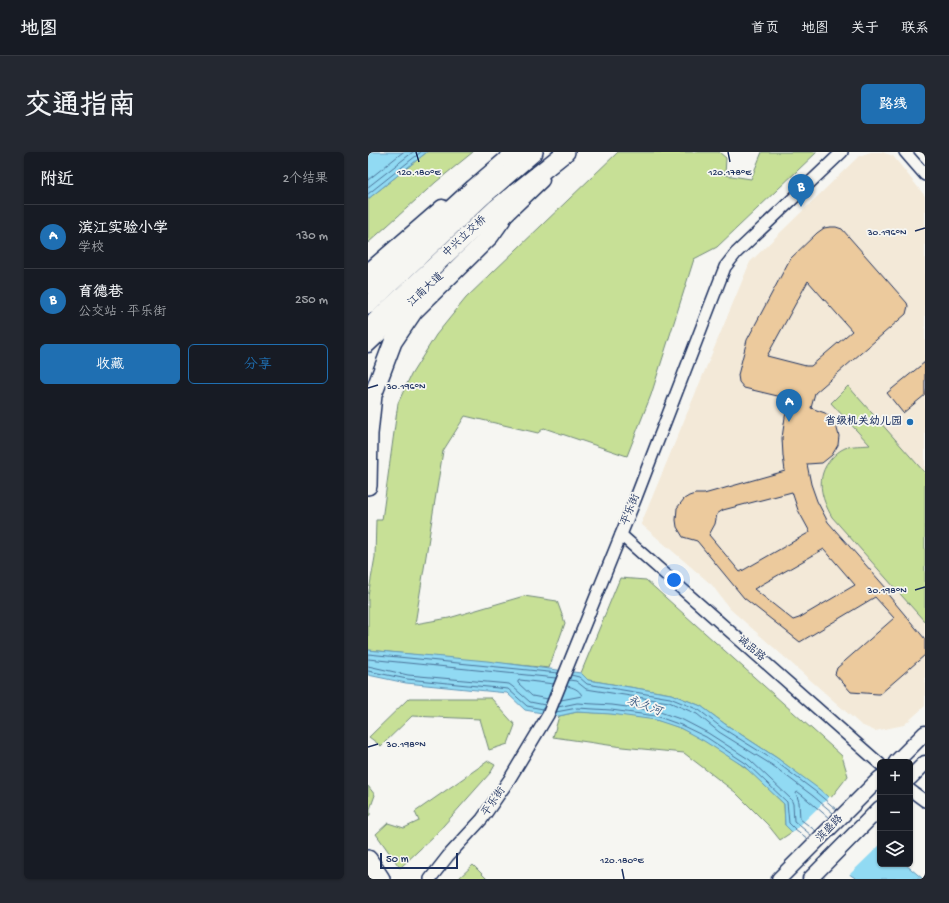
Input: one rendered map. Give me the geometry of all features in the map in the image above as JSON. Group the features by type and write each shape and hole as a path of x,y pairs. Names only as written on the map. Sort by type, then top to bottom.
{"highway":[{"path":"368,285 478,192 516,152"},
{"name":"中兴立交桥","path":"368,305 478,192 534,152"},
{"name":"中兴立交桥","path":"368,328 499,214 566,152"},
{"path":"368,486 369,434 373,395 393,342 414,311 490,236 499,214"}],"main road":[{"path":"368,271 484,170 511,152"},
{"name":"江南大道","path":"368,345 499,214 571,152"},
{"path":"899,759 925,733"},
{"path":"913,775 925,763"},
{"name":"滨盛路","path":"779,879 877,781"},
{"name":"滨盛路","path":"810,879 877,811"}],"street":[{"name":"平乐街","path":"430,879 448,856 482,818 509,780 548,715 621,535 725,268 736,253 842,152"},
{"path":"905,152 925,176"},
{"name":"诚品路","path":"621,535 877,761"},
{"path":"913,792 925,801"}],"shaded area":[{"path":"871,152 882,152 893,156 925,196 925,706 904,725 875,731 861,725 729,608 712,585 641,524 750,262 859,156"}],"green space":[{"path":"427,152 473,152 436,182 368,243 368,199"},
{"path":"618,152 719,152 726,158 725,175 751,179 762,152 817,152 717,247 694,259 651,395 627,456 544,428 538,433 465,416 443,451 415,624 449,618 524,596 557,601 565,623 549,668 368,650 368,596 375,557 376,520 382,520 398,403 411,375 436,335 466,298"},
{"path":"848,386 925,473 925,622 832,517 825,502 821,488 821,480 826,466 831,459 845,448 870,445 831,403"},
{"path":"620,578 646,580 842,756 848,776 830,799 777,758 725,724 701,706 671,694 588,680 581,673"},
{"path":"409,698 491,698 515,725 508,744 489,750 480,719 412,716 381,746 369,737"},
{"path":"577,712 627,715 656,720 678,727 702,739 749,771 784,804 785,825 792,832 780,840 768,825 735,792 684,753 622,747 553,737 559,716"},
{"path":"488,761 495,765 491,772 436,834 400,868 376,834 388,823 404,828 419,821 415,812"},
{"path":"368,786 375,795 370,809 370,815 368,816"},
{"path":"473,865 487,879 458,879"}],"water":[{"path":"368,152 427,152 368,199"},
{"name":"永久河","path":"368,650 487,661 581,673 588,680 671,694 701,706 819,789 877,839 877,867 909,867 923,879 857,879 852,876 792,832 785,825 784,804 745,767 704,741 680,728 656,720 611,714 577,712 559,716 525,710 507,693 406,683 368,675"}],"pier":[{"path":"830,796 877,837 877,848 848,876 791,834"}],"building":[{"path":"836,227 842,229 908,306 906,314 815,393 811,408 829,416 836,425 839,436 838,445 832,455 822,463 807,464 811,484 817,501 828,522 886,588 885,591 925,639 925,655 880,694 851,692 835,674 837,668 894,618 875,597 800,642 744,598 697,541 683,537 677,527 676,520 677,508 684,499 689,496 704,494 785,471 782,438 785,417 790,399 744,388 739,382 738,375 747,340 790,259 824,228","holes":["808,281 852,331 811,366 767,356","792,492 798,510 810,532 740,572 709,535 715,524 717,514 723,510","824,549 855,585 799,618 793,620 754,589"]},
{"path":"925,362 925,395 903,413 887,393"}],"place":[{"name":"育德巷","path":"801,207"},
{"name":"滨江实验小学","path":"789,422"},
{"name":"省级机关幼儿园","path":"910,422"}]}
